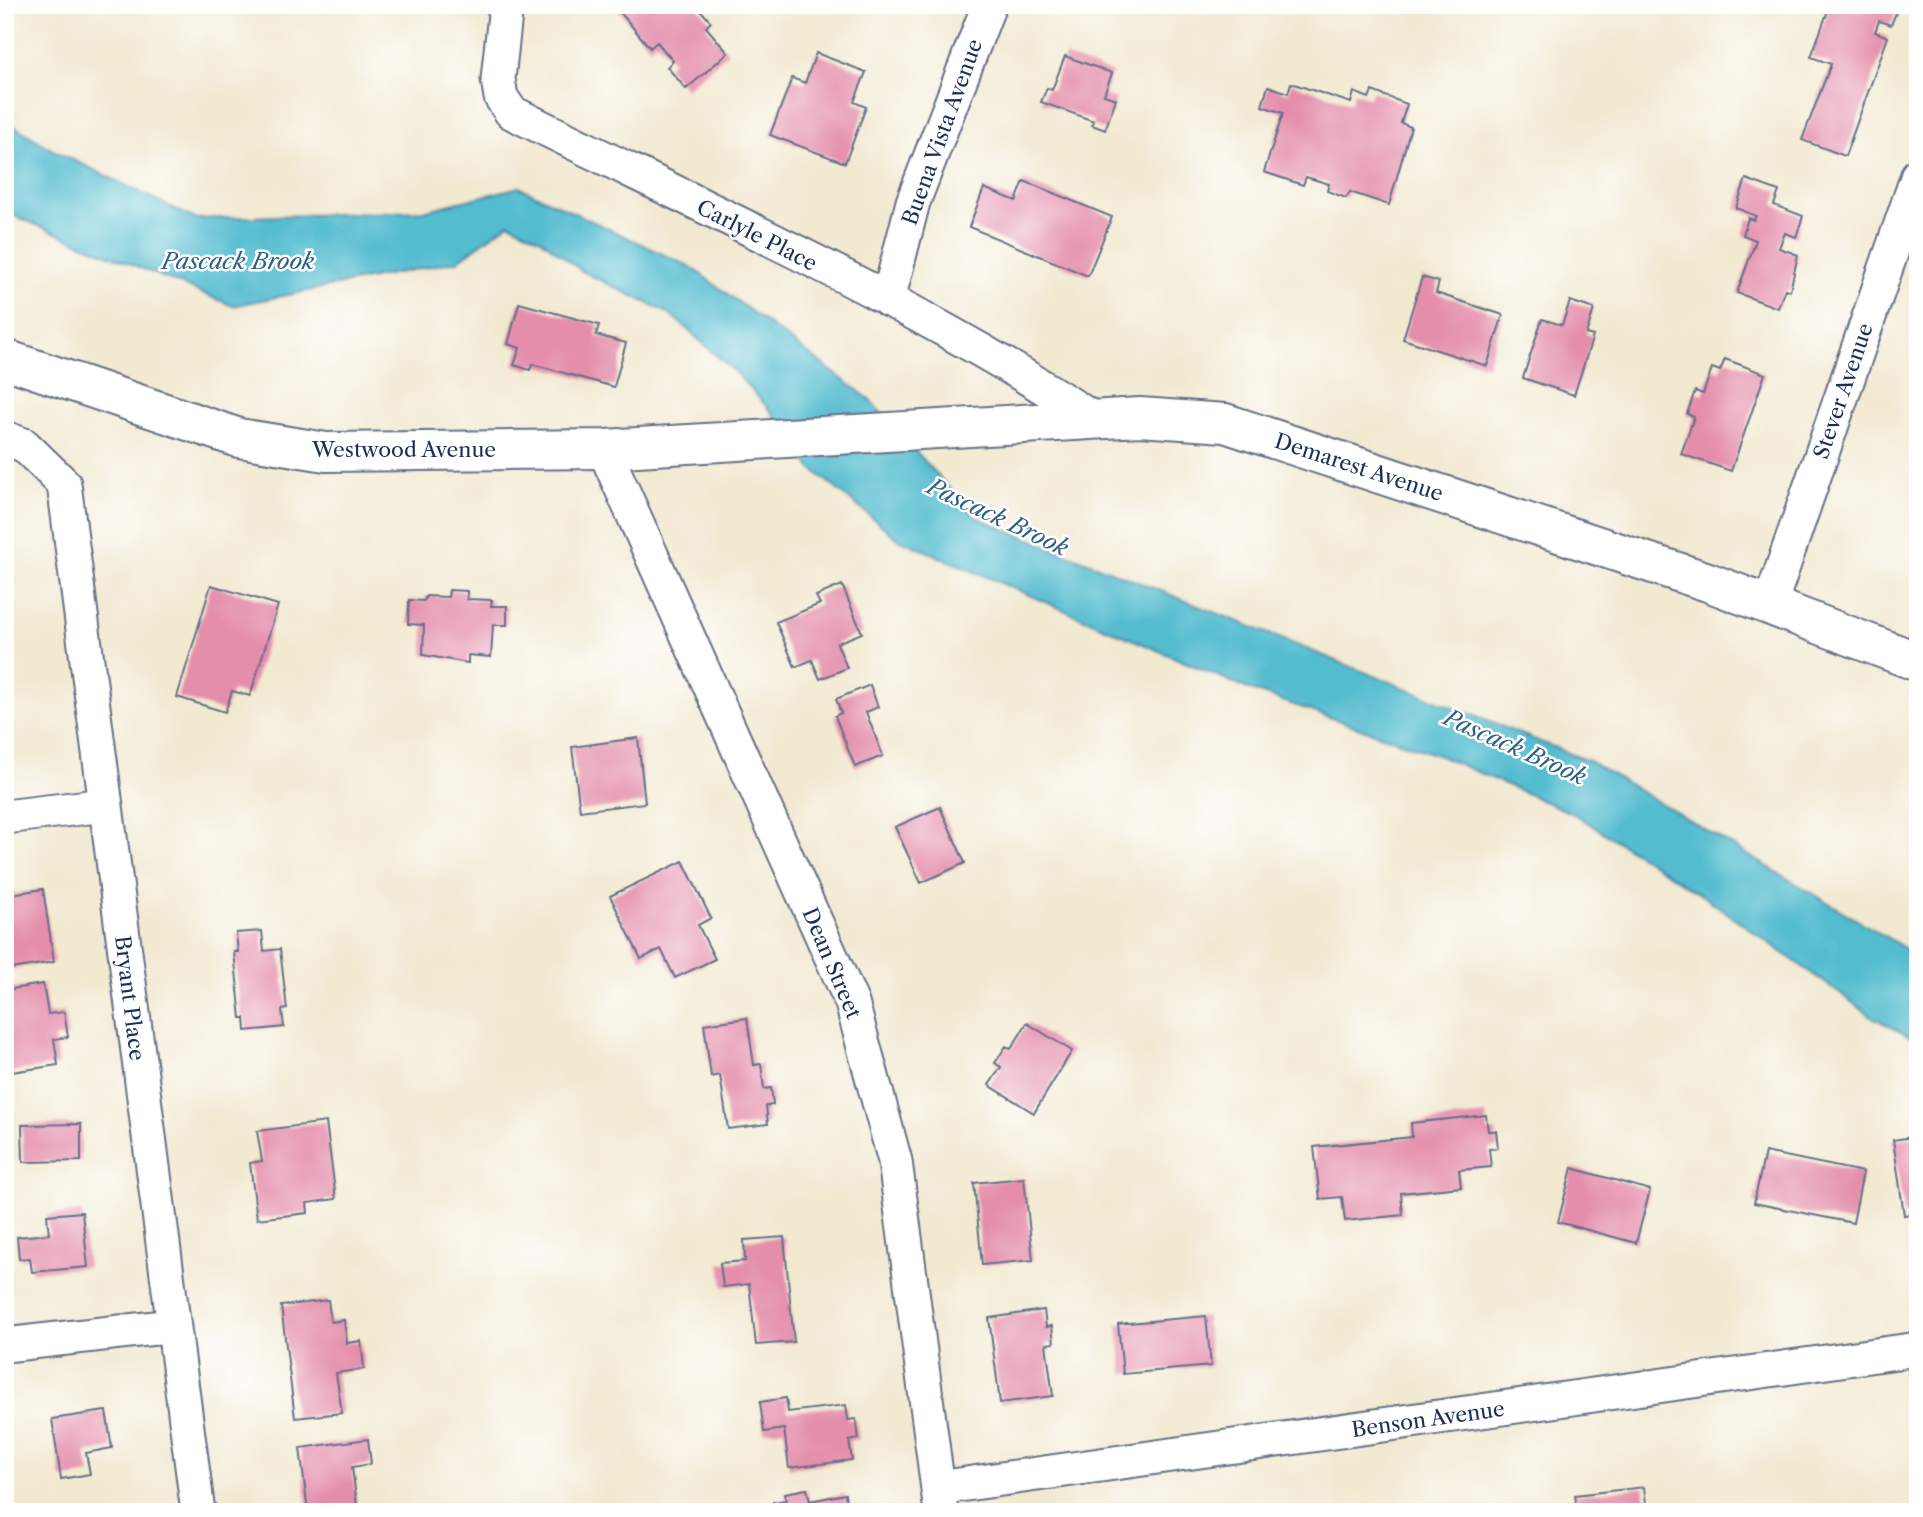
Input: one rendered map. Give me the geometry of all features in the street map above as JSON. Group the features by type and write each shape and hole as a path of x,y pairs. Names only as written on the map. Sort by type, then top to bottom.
{"street":[{"name":"Carlyle Place","path":"506,5 498,79 501,97 511,112 888,300 1036,382 1095,420"},
{"name":"Buena Vista Avenue","path":"888,300 913,201 989,5"},
{"name":"Stever Avenue","path":"1769,607 1918,175"},
{"name":"Westwood Avenue","path":"5,359 239,438 326,452 604,449 774,438"},
{"name":"Demarest Avenue","path":"774,438 1140,417 1225,423 1708,582 1918,662"},
{"name":"Bryant Place","path":"5,438 24,445 64,484 198,1512"},
{"name":"Dean Street","path":"604,449 852,1003 895,1161 940,1500"},
{"path":"5,817 105,805"},
{"path":"5,1345 173,1326"},
{"name":"Benson Avenue","path":"940,1500 1918,1349"}],"water":[{"name":"Pascack Brook","path":"5,120 53,150 195,219 423,211 519,187 691,267 868,398 975,517 1591,762 1918,956 1918,1041 1874,1018 1709,900 1574,814 1440,756 1248,689 898,539 811,468 769,409 733,370 670,314 583,272 541,239 509,223 457,261 233,306 5,212"}],"building":[{"path":"614,5 696,5 711,22 706,27 728,53 686,89 667,67 673,61 657,42 650,48"},
{"path":"1830,5 1847,5 1862,11 1864,5 1899,5 1891,25 1879,21 1875,32 1888,37 1845,156 1802,140 1831,64 1811,57"},
{"path":"816,53 866,72 854,102 866,107 845,163 770,135 792,78 805,83"},
{"path":"1065,56 1112,73 1104,95 1116,99 1105,130 1092,125 1094,121 1041,102 1047,88 1052,90"},
{"path":"1291,83 1351,103 1354,92 1369,98 1372,91 1407,104 1401,123 1411,127 1389,205 1350,192 1346,198 1327,191 1329,184 1306,177 1303,185 1264,172 1283,113 1262,106 1268,86 1288,93"},
{"path":"1746,179 1779,191 1774,205 1803,216 1796,237 1785,233 1779,248 1798,255 1790,291 1785,289 1778,308 1737,293 1756,240 1743,235 1748,218 1754,220 1756,216 1736,208"},
{"path":"1024,181 1112,217 1088,276 969,227 984,188 1016,201"},
{"path":"1422,277 1439,282 1436,293 1503,315 1487,366 1403,339"},
{"path":"1570,301 1594,309 1586,334 1593,336 1574,395 1523,378 1542,319 1562,325"},
{"path":"519,303 599,325 596,335 626,343 614,387 532,364 530,370 514,365 520,348 508,344"},
{"path":"1725,359 1765,374 1731,471 1681,454 1694,417 1687,414 1695,391 1703,394 1712,368 1720,371"},
{"path":"211,585 278,605 250,696 232,691 225,712 177,697"},
{"path":"842,585 862,633 837,643 847,668 820,679 812,660 795,667 776,622 820,604 816,596"},
{"path":"449,590 467,591 467,599 492,600 491,606 507,606 507,625 493,625 491,657 468,655 468,663 423,655 424,625 408,624 409,600 424,601 426,596 448,597"},
{"path":"870,685 878,707 866,712 883,756 855,767 835,716 841,713 836,699"},
{"path":"638,738 645,803 580,811 572,747"},
{"path":"940,807 965,863 921,883 895,827"},
{"path":"683,861 711,918 698,925 715,959 675,978 661,949 641,959 610,896"},
{"path":"43,889 54,962 5,970 5,895"},
{"path":"262,931 264,951 280,949 287,1009 282,1010 284,1027 246,1031 245,1018 241,1018 234,952 238,952 236,933"},
{"path":"43,984 48,1014 64,1012 68,1037 54,1039 58,1065 5,1073 5,990"},
{"path":"747,1018 754,1065 761,1064 764,1089 771,1088 773,1105 766,1106 768,1124 728,1129 720,1075 711,1077 704,1024"},
{"path":"1027,1023 1072,1051 1034,1113 989,1085 1001,1067 995,1063 1006,1046 1011,1049"},
{"path":"1486,1115 1488,1131 1496,1131 1498,1148 1489,1149 1491,1167 1459,1170 1461,1187 1401,1193 1403,1215 1345,1221 1342,1197 1320,1199 1314,1147 1412,1137 1411,1123"},
{"path":"326,1122 336,1199 307,1203 308,1213 257,1219 250,1163 262,1161 257,1131"},
{"path":"81,1124 81,1161 23,1162 22,1125"},
{"path":"1918,1136 1918,1213 1904,1215 1893,1140"},
{"path":"1765,1152 1863,1172 1853,1223 1754,1203"},
{"path":"1572,1168 1650,1190 1636,1243 1558,1222"},
{"path":"1024,1178 1033,1260 982,1265 974,1183"},
{"path":"82,1212 88,1267 32,1272 30,1258 19,1259 17,1237 49,1234 47,1215"},
{"path":"784,1237 794,1342 756,1345 749,1284 723,1287 720,1263 745,1261 744,1240"},
{"path":"328,1300 331,1322 344,1320 347,1343 361,1341 364,1369 336,1373 342,1413 295,1418 281,1306"},
{"path":"1044,1310 1046,1327 1052,1326 1054,1343 1046,1344 1053,1396 1000,1403 989,1318"},
{"path":"1206,1316 1211,1366 1123,1374 1118,1324"},
{"path":"786,1398 788,1412 846,1405 848,1420 856,1419 859,1439 849,1441 852,1460 789,1468 784,1429 764,1432 760,1402"},
{"path":"106,1411 112,1448 86,1453 90,1474 61,1479 52,1419"},
{"path":"368,1439 371,1464 352,1467 358,1512 308,1512 300,1448"},
{"path":"1644,1487 1647,1512 1577,1512 1575,1495"},
{"path":"807,1489 810,1501 845,1494 848,1512 775,1512 773,1502 786,1500 785,1493"}]}
